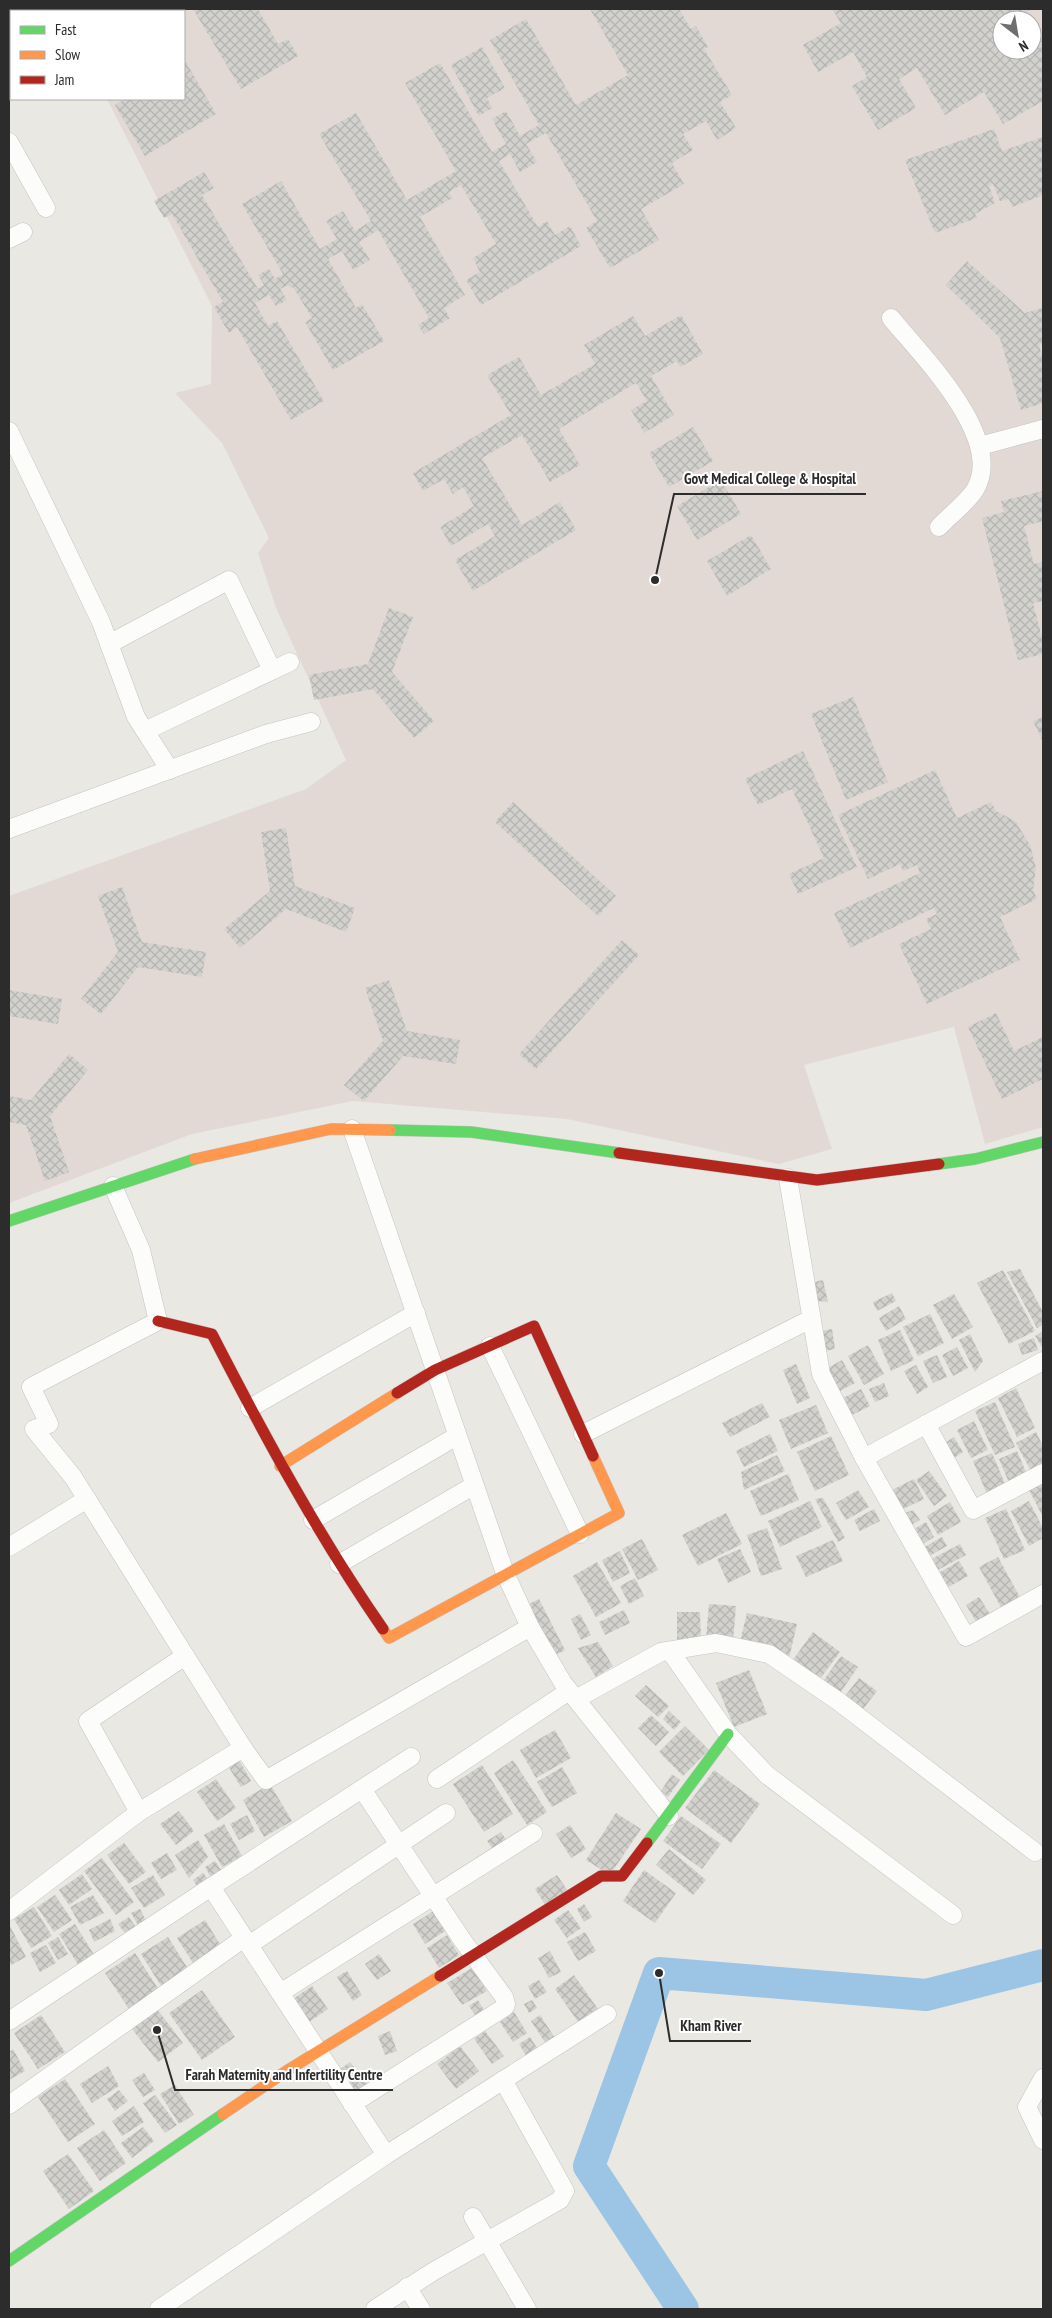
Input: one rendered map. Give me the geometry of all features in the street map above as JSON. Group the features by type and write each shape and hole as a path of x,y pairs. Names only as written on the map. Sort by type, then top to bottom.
{"street":[{"path":"9,142 46,208"},
{"path":"891,318 956,396 980,446 983,460 976,488 939,527"},
{"path":"980,446 1043,429"},
{"path":"9,431 101,622 136,717 170,770"},
{"path":"109,644 229,580 272,670"},
{"path":"145,731 290,662"},
{"path":"9,829 266,734 311,722"},
{"path":"9,1221 183,1162 331,1129 471,1132 788,1178 817,1180 975,1159 1043,1142"},
{"path":"352,1129 416,1313 473,1486 505,1573 530,1627 573,1695 669,1816"},
{"path":"788,1178 821,1374 864,1458 966,1637 1043,1594"},
{"path":"113,1186 141,1250 158,1320"},
{"path":"250,1408 416,1313"},
{"path":"583,1434 811,1319"},
{"path":"280,1466 435,1370 534,1326 619,1513 505,1573 389,1638 339,1564 280,1466 212,1334 158,1320 31,1387 49,1424 34,1430 73,1477 243,1748 266,1780 530,1627"},
{"path":"490,1346 580,1534"},
{"path":"864,1458 1043,1361"},
{"path":"926,1424 973,1510 1043,1473"},
{"path":"313,1520 457,1436"},
{"path":"339,1564 473,1486"},
{"path":"9,1546 87,1499"},
{"path":"437,1779 573,1695 660,1652 716,1643 768,1654 838,1701 1035,1852"},
{"path":"670,1651 728,1734 768,1775 953,1915"},
{"path":"139,1812 88,1720 185,1656"},
{"path":"9,2261 317,2051 601,1876 622,1876 669,1816 728,1734"},
{"path":"9,1911 139,1812 243,1748"},
{"path":"9,2021 411,1757"},
{"path":"352,2104 505,2007 506,2000 463,1941 362,1788"},
{"path":"9,2105 246,1942 446,1813"},
{"path":"280,1993 533,1833"},
{"path":"211,1887 386,2156"},
{"path":"159,2309 386,2156 607,2014"},
{"path":"1043,2078 1040,2080 1027,2106 1043,2140"},
{"path":"375,2309 407,2287 488,2243 560,2200 565,2192 503,2080"},
{"path":"473,2217 526,2309"},
{"path":"407,2287 421,2309"}],"shaded area":[{"path":"63,9 1043,9 1043,1127 985,1144 954,1027 804,1065 832,1149 779,1164 567,1119 353,1101 192,1134 9,1203 9,896 306,789 346,760 276,608 258,553 269,538 222,443 175,393 211,384 212,306 108,100 185,100 185,10"}],"building":[{"path":"79,9 154,10 80,10"},
{"path":"193,9 258,9 278,44 288,39 298,56 241,89"},
{"path":"590,9 679,9 691,29 696,26 708,47 704,49 732,95 720,102 736,128 717,140 706,121 683,134 693,150 672,163 684,184 641,209 659,240 610,268 586,228 597,221 546,133 526,144 537,162 520,172 510,154 499,161 538,227 547,221 555,235 570,226 581,246 481,305 466,280 480,272 473,258 496,244 461,185 449,192 452,198 420,217 465,295 444,308 450,318 424,334 418,325 429,318 378,230 359,242 370,260 353,270 342,251 328,259 356,308 362,304 384,341 333,370 305,322 312,318 293,287 290,288 288,285 280,289 287,300 276,306 269,295 255,303 268,326 277,321 324,401 291,420 237,327 229,333 214,307 223,302 172,214 164,218 154,201 204,172 214,188 202,195 258,289 264,285 258,275 269,269 275,279 283,274 242,204 281,181 320,249 337,239 326,221 343,211 355,231 371,221 319,134 356,113 407,200 456,171 405,83 440,63 492,152 506,144 492,119 506,111 520,136 539,125 490,40 526,19 576,105 628,75"},
{"path":"832,9 1032,9 992,10 992,60 1042,60 1042,39 1043,101 1003,124 984,92 945,115 917,68 899,79 916,108 878,130 852,86 867,77 853,52 818,72 803,45 841,23"},
{"path":"482,47 505,88 487,98 492,108 479,116 451,65"},
{"path":"185,61 216,114 145,156 115,105 123,100 185,100"},
{"path":"994,129 1002,151 1043,137 1043,195 1012,207 1009,199 1000,201 993,184 989,186 995,203 975,214 977,218 935,233 905,160"},
{"path":"967,261 1025,313 1043,308 1043,343 1039,345 1043,361 1043,403 1021,410 1000,338 946,285"},
{"path":"681,315 703,354 680,367 677,361 651,376 674,415 644,433 631,410 647,401 636,383 559,429 580,465 550,482 522,435 482,458 522,525 560,502 576,530 473,591 455,560 495,536 488,524 451,546 440,527 474,506 463,487 453,494 444,479 423,491 413,473 511,415 487,375 519,357 541,395 595,364 584,345 633,316 645,336"},
{"path":"693,427 713,461 669,487 649,453"},
{"path":"721,480 741,514 697,540 677,506"},
{"path":"1043,491 1043,521 1024,526 1034,564 1043,562 1043,601 1033,603 1043,642 1043,654 1018,660 982,518 1004,512 1001,501"},
{"path":"751,535 771,569 727,596 707,561"},
{"path":"389,608 413,617 392,672 434,721 414,738 373,689 314,700 309,675 368,664"},
{"path":"853,697 888,782 846,800 811,714"},
{"path":"1043,717 1043,742 1033,721"},
{"path":"803,751 857,867 798,894 789,874 824,858 792,789 758,805 745,779"},
{"path":"935,770 957,818 991,802 996,811 1015,821 1030,845 1036,868 1033,890 1037,899 1000,917 1020,960 927,1004 899,944 931,929 926,919 937,914 934,908 850,948 834,913 920,873 917,865 903,871 900,864 868,879 838,815"},
{"path":"513,802 616,896 598,916 495,822"},
{"path":"286,828 295,886 355,908 346,932 286,909 240,948 224,929 270,891 261,832"},
{"path":"122,887 142,942 206,952 202,977 138,967 101,1014 81,999 118,952 98,896"},
{"path":"622,940 639,955 536,1069 519,1054"},
{"path":"389,980 407,1031 460,1040 456,1064 403,1056 364,1101 344,1085 383,1041 365,988"},
{"path":"9,990 62,999 58,1024 9,1016"},
{"path":"996,1013 1014,1051 1043,1037 1043,1079 1002,1099 968,1027"},
{"path":"69,1054 88,1070 50,1116 69,1172 45,1181 26,1125 9,1122 9,1096 31,1100"},
{"path":"1020,1269 1043,1312 1043,1325 1037,1328 1007,1272"},
{"path":"1003,1270 1035,1331 1009,1344 977,1283"},
{"path":"823,1280 828,1302 818,1301 814,1282"},
{"path":"892,1293 896,1301 877,1311 873,1302"},
{"path":"954,1294 973,1327 952,1339 933,1305"},
{"path":"899,1306 906,1319 886,1331 879,1318"},
{"path":"930,1314 944,1343 918,1356 903,1327"},
{"path":"832,1329 835,1349 820,1352 817,1332"},
{"path":"900,1330 914,1360 891,1371 878,1340"},
{"path":"1043,1331 1043,1349 1035,1336"},
{"path":"970,1334 983,1361 975,1372 959,1340"},
{"path":"1034,1338 1038,1350 1022,1355 1018,1344"},
{"path":"868,1345 884,1374 864,1385 848,1356"},
{"path":"957,1347 968,1368 953,1376 942,1355"},
{"path":"937,1355 947,1377 933,1383 923,1361"},
{"path":"842,1360 855,1383 838,1392 826,1369"},
{"path":"796,1364 810,1398 797,1404 783,1370"},
{"path":"916,1365 928,1387 917,1394 904,1371"},
{"path":"884,1383 889,1396 875,1402 869,1389"},
{"path":"1016,1388 1035,1428 1017,1437 998,1398"},
{"path":"861,1389 870,1406 848,1417 839,1400"},
{"path":"995,1402 1015,1447 995,1455 975,1411"},
{"path":"762,1403 770,1417 730,1437 722,1423"},
{"path":"816,1405 828,1433 791,1449 779,1420"},
{"path":"974,1421 988,1450 971,1458 957,1430"},
{"path":"1036,1432 1043,1446 1043,1467 1032,1473 1016,1443"},
{"path":"770,1434 778,1451 744,1467 736,1451"},
{"path":"831,1436 849,1475 815,1491 797,1452"},
{"path":"954,1437 963,1452 951,1460 942,1445"},
{"path":"1017,1451 1028,1477 1010,1485 999,1459"},
{"path":"992,1453 1006,1486 987,1494 973,1461"},
{"path":"777,1455 785,1471 744,1490 741,1472"},
{"path":"929,1471 947,1496 934,1506 916,1480"},
{"path":"788,1474 799,1500 761,1516 750,1491"},
{"path":"914,1479 924,1499 899,1511 890,1491"},
{"path":"1043,1482 1043,1517 1029,1490"},
{"path":"858,1490 869,1507 846,1520 836,1503"},
{"path":"823,1498 845,1538 838,1542 815,1499"},
{"path":"810,1501 822,1527 780,1547 768,1521"},
{"path":"1029,1501 1043,1528 1043,1538 1029,1546 1011,1511"},
{"path":"950,1502 961,1522 938,1535 927,1516"},
{"path":"874,1509 880,1521 860,1531 854,1520"},
{"path":"1006,1509 1025,1550 1004,1559 985,1518"},
{"path":"913,1510 920,1520 908,1527 900,1515"},
{"path":"726,1513 742,1544 698,1566 682,1535"},
{"path":"926,1522 934,1537 920,1546 911,1531"},
{"path":"767,1528 782,1569 761,1576 747,1535"},
{"path":"942,1537 947,1546 926,1558 921,1549"},
{"path":"642,1539 658,1570 638,1580 622,1549"},
{"path":"833,1540 843,1561 806,1577 796,1556"},
{"path":"960,1544 966,1555 934,1572 928,1561"},
{"path":"740,1549 751,1572 728,1583 717,1559"},
{"path":"620,1551 630,1573 613,1582 602,1560"},
{"path":"998,1557 1022,1601 1003,1611 979,1567"},
{"path":"959,1561 968,1576 945,1589 937,1574"},
{"path":"597,1562 621,1603 596,1617 573,1576"},
{"path":"635,1578 644,1596 629,1604 620,1586"},
{"path":"979,1597 990,1614 977,1623 966,1605"},
{"path":"539,1599 565,1650 552,1657 527,1605"},
{"path":"709,1604 736,1606 733,1641 706,1639"},
{"path":"624,1610 630,1623 605,1635 599,1622"},
{"path":"677,1612 700,1612 701,1641 677,1641"},
{"path":"747,1613 797,1624 789,1658 739,1646"},
{"path":"580,1614 591,1635 581,1640 571,1619"},
{"path":"813,1632 840,1652 817,1683 790,1664"},
{"path":"598,1642 613,1666 596,1677 578,1648"},
{"path":"841,1656 858,1667 838,1696 821,1684"},
{"path":"749,1670 767,1714 734,1727 716,1683"},
{"path":"859,1678 877,1691 860,1713 842,1700"},
{"path":"646,1685 669,1706 658,1717 635,1696"},
{"path":"669,1711 681,1722 674,1730 663,1719"},
{"path":"651,1715 669,1732 656,1746 638,1728"},
{"path":"685,1726 709,1750 683,1776 659,1752"},
{"path":"555,1730 571,1758 536,1778 520,1750"},
{"path":"239,1760 251,1781 241,1787 228,1766"},
{"path":"513,1760 547,1812 527,1825 494,1773"},
{"path":"482,1765 513,1814 484,1832 453,1784"},
{"path":"562,1767 577,1793 552,1807 537,1782"},
{"path":"714,1770 760,1804 731,1843 685,1808"},
{"path":"672,1774 680,1780 668,1797 661,1791"},
{"path":"216,1779 236,1808 217,1821 197,1792"},
{"path":"270,1784 292,1821 264,1837 243,1800"},
{"path":"179,1811 194,1831 176,1845 160,1824"},
{"path":"616,1813 641,1829 610,1875 586,1860"},
{"path":"247,1815 255,1831 239,1840 230,1824"},
{"path":"681,1816 721,1844 702,1869 663,1841"},
{"path":"224,1824 242,1856 222,1867 204,1835"},
{"path":"570,1825 586,1849 571,1858 556,1834"},
{"path":"501,1832 508,1843 494,1851 487,1841"},
{"path":"198,1840 208,1857 189,1878 175,1855"},
{"path":"124,1843 146,1872 129,1884 107,1855"},
{"path":"669,1849 706,1880 693,1895 656,1865"},
{"path":"167,1853 177,1870 161,1879 151,1863"},
{"path":"102,1858 134,1902 116,1915 84,1871"},
{"path":"215,1861 222,1871 211,1878 205,1867"},
{"path":"644,1870 676,1893 655,1923 623,1901"},
{"path":"203,1873 209,1881 198,1888 193,1880"},
{"path":"82,1874 92,1889 69,1905 59,1890"},
{"path":"153,1875 165,1895 144,1908 131,1888"},
{"path":"557,1875 568,1891 546,1906 535,1889"},
{"path":"55,1895 72,1920 54,1932 37,1907"},
{"path":"93,1895 104,1913 80,1925 70,1907"},
{"path":"584,1904 592,1917 584,1922 577,1909"},
{"path":"34,1907 52,1936 31,1948 14,1919"},
{"path":"140,1909 147,1923 139,1927 131,1913"},
{"path":"435,1910 447,1930 425,1944 413,1924"},
{"path":"568,1910 581,1928 567,1938 554,1920"},
{"path":"129,1917 137,1929 127,1936 118,1924"},
{"path":"110,1919 115,1931 94,1942 89,1930"},
{"path":"205,1920 223,1949 195,1966 177,1938"},
{"path":"9,1924 26,1957 11,1965 9,1960"},
{"path":"75,1924 96,1958 80,1968 59,1934"},
{"path":"585,1932 596,1951 578,1961 567,1942"},
{"path":"447,1935 459,1955 439,1968 427,1948"},
{"path":"58,1937 68,1954 58,1960 48,1943"},
{"path":"168,1937 190,1972 163,1989 141,1954"},
{"path":"46,1945 56,1963 40,1972 30,1953"},
{"path":"550,1951 561,1972 549,1978 538,1958"},
{"path":"135,1953 159,1990 129,2009 105,1973"},
{"path":"379,1954 391,1971 377,1980 365,1964"},
{"path":"472,1968 487,1991 462,2005 447,1983"},
{"path":"347,1971 362,1995 353,2001 337,1977"},
{"path":"574,1975 600,2012 581,2026 555,1989"},
{"path":"539,1980 547,1992 535,1999 528,1986"},
{"path":"312,1986 328,2009 306,2024 290,2001"},
{"path":"202,1990 235,2037 202,2060 169,2013"},
{"path":"478,2000 485,2012 475,2015 469,2006"},
{"path":"532,2000 537,2008 529,2013 524,2004"},
{"path":"157,2009 183,2043 158,2062 132,2029"},
{"path":"514,2012 527,2033 513,2042 500,2022"},
{"path":"41,2015 65,2052 38,2069 14,2033"},
{"path":"540,2015 557,2041 548,2047 531,2021"},
{"path":"390,2031 397,2051 385,2055 378,2036"},
{"path":"485,2031 504,2056 492,2064 474,2039"},
{"path":"530,2037 539,2051 528,2059 519,2044"},
{"path":"460,2046 479,2071 456,2089 437,2064"},
{"path":"13,2049 25,2071 9,2080 9,2052"},
{"path":"350,2062 367,2084 353,2094 337,2072"},
{"path":"108,2066 119,2086 92,2103 80,2084"},
{"path":"144,2073 155,2090 143,2097 132,2080"},
{"path":"65,2079 95,2124 68,2142 38,2097"},
{"path":"175,2085 194,2115 179,2124 160,2094"},
{"path":"119,2090 128,2101 115,2111 107,2099"},
{"path":"155,2095 177,2125 165,2133 143,2103"},
{"path":"134,2106 144,2122 122,2136 112,2121"},
{"path":"143,2127 154,2141 132,2158 121,2143"},
{"path":"104,2130 126,2163 100,2181 77,2148"},
{"path":"68,2154 94,2191 69,2209 43,2171"}],"waterway":[{"path":"683,2309 589,2166 659,1973 926,1995 1043,1965"}],"traffic: fast":[{"path":"390,1130 471,1132 619,1153"},
{"path":"939,1164 975,1159 1043,1142"},
{"path":"9,1221 195,1159"},
{"path":"647,1843 728,1734"},
{"path":"9,2261 223,2114"}],"traffic: slow":[{"path":"195,1159 331,1129 390,1130"},
{"path":"280,1466 397,1393"},
{"path":"383,1629 389,1638 619,1513 593,1456"},
{"path":"223,2114 288,2070 440,1976"}],"traffic: jam":[{"path":"619,1153 817,1180 939,1164"},
{"path":"158,1321 212,1334 314,1521 383,1629"},
{"path":"397,1393 435,1370 534,1326 593,1456"},
{"path":"440,1976 601,1876 622,1876 647,1843"}],"place":[{"name":"Govt Medical College & Hospital","path":"655,580"},
{"name":"Kham River","path":"659,1973"},
{"name":"Farah Maternity and Infertility Centre","path":"157,2030"}]}
